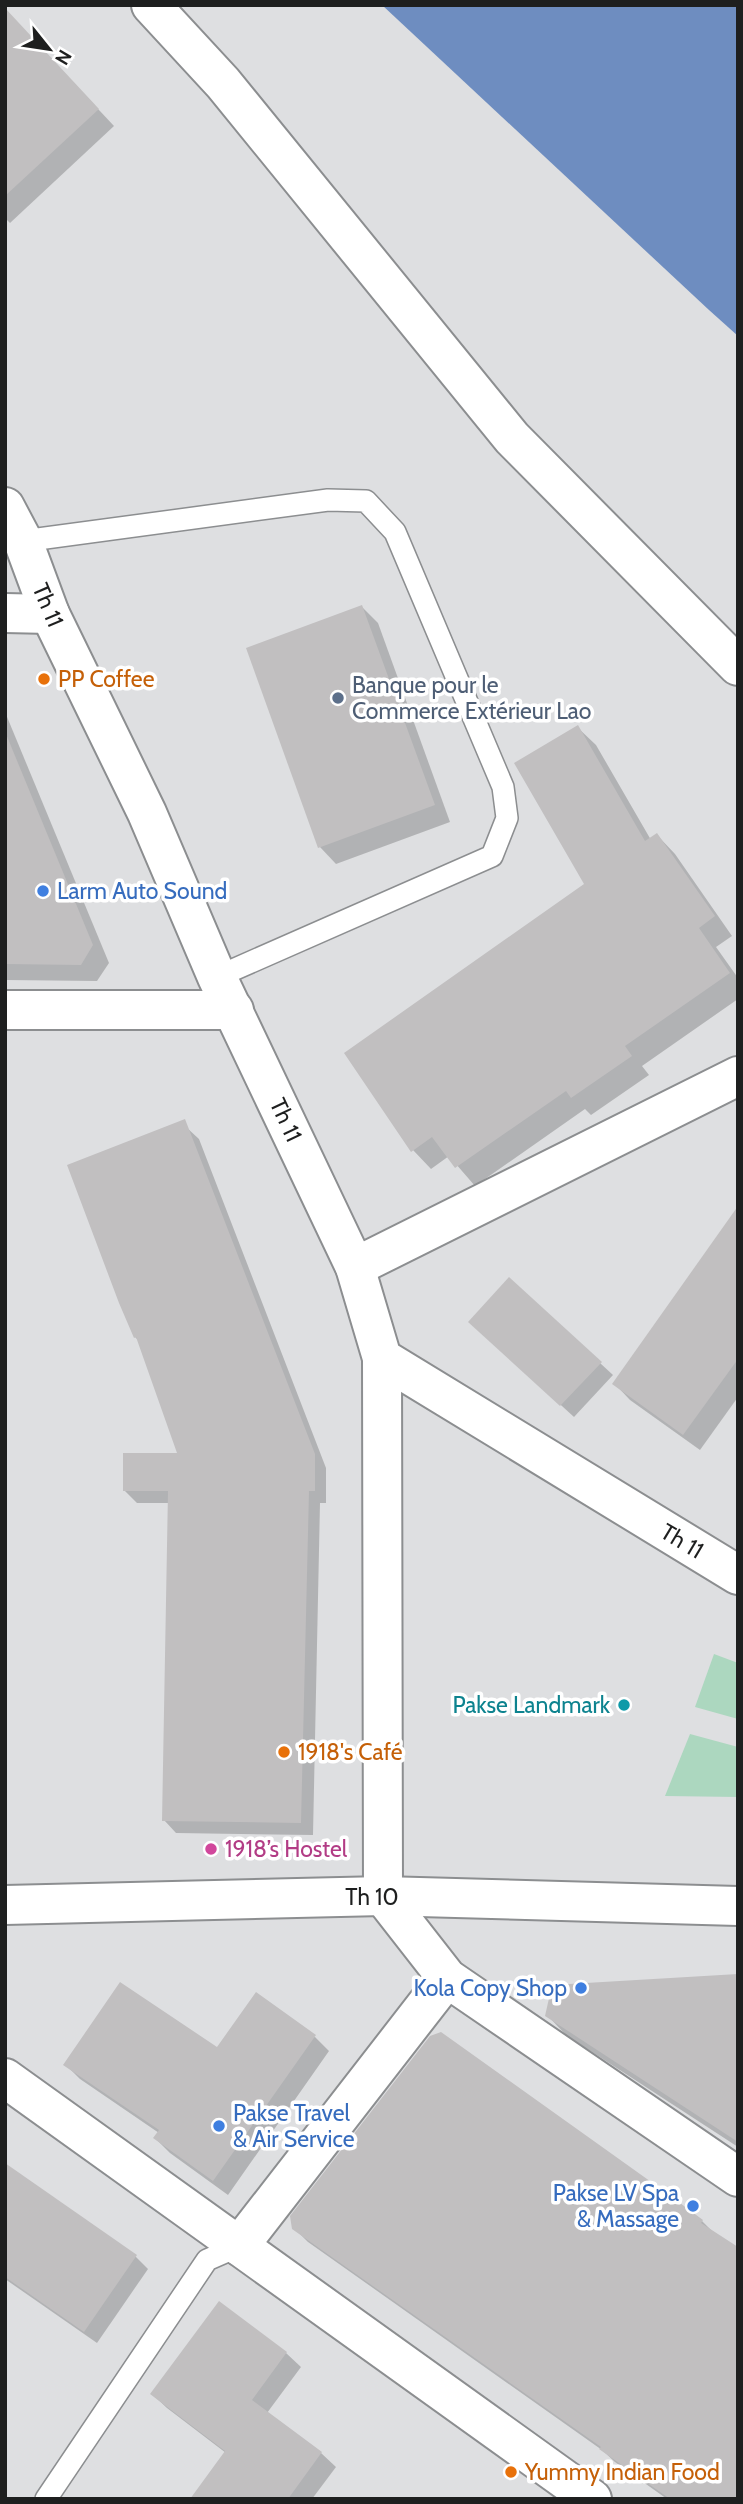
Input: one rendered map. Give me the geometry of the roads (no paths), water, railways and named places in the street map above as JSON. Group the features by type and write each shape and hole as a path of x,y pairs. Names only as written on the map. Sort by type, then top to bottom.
{"street":[{"path":"151,5 223,83 512,439 738,666"},
{"name":"Th 11","path":"5,507 23,541 50,614 147,813 225,993 355,1267 382,1358 738,1575"},
{"path":"5,613 50,614"},
{"path":"5,1010 225,993"},
{"path":"355,1267 738,1076"},
{"path":"382,1358 383,1896 447,1978 738,2177"},
{"name":"Th 10","path":"5,1905 383,1896 738,1906"},
{"path":"239,2246 447,1978"},
{"path":"5,2078 239,2246 573,2494"}],"lane":[{"path":"23,541 328,500 366,501 395,532 503,787 507,818 492,856 225,993"},
{"path":"46,2499 208,2260 239,2246"}],"water":[{"path":"382,5 738,5 738,336 709,310"}],"place":[{"name":"PP Coffee","path":"44,679"},
{"name":"Banque pour le Commerce Extérieur Lao","path":"338,698"},
{"name":"Larm Auto Sound","path":"43,891"},
{"name":"Pakse Landmark","path":"624,1705"},
{"name":"1918's Café","path":"284,1752"},
{"name":"1918’s Hostel","path":"211,1849"},
{"name":"Kola Copy Shop","path":"581,1988"},
{"name":"Pakse Travel & Air Service","path":"219,2126"},
{"name":"Pakse LV Spa & Massage","path":"693,2206"},
{"name":"Yummy Indian Food","path":"511,2472"}]}
